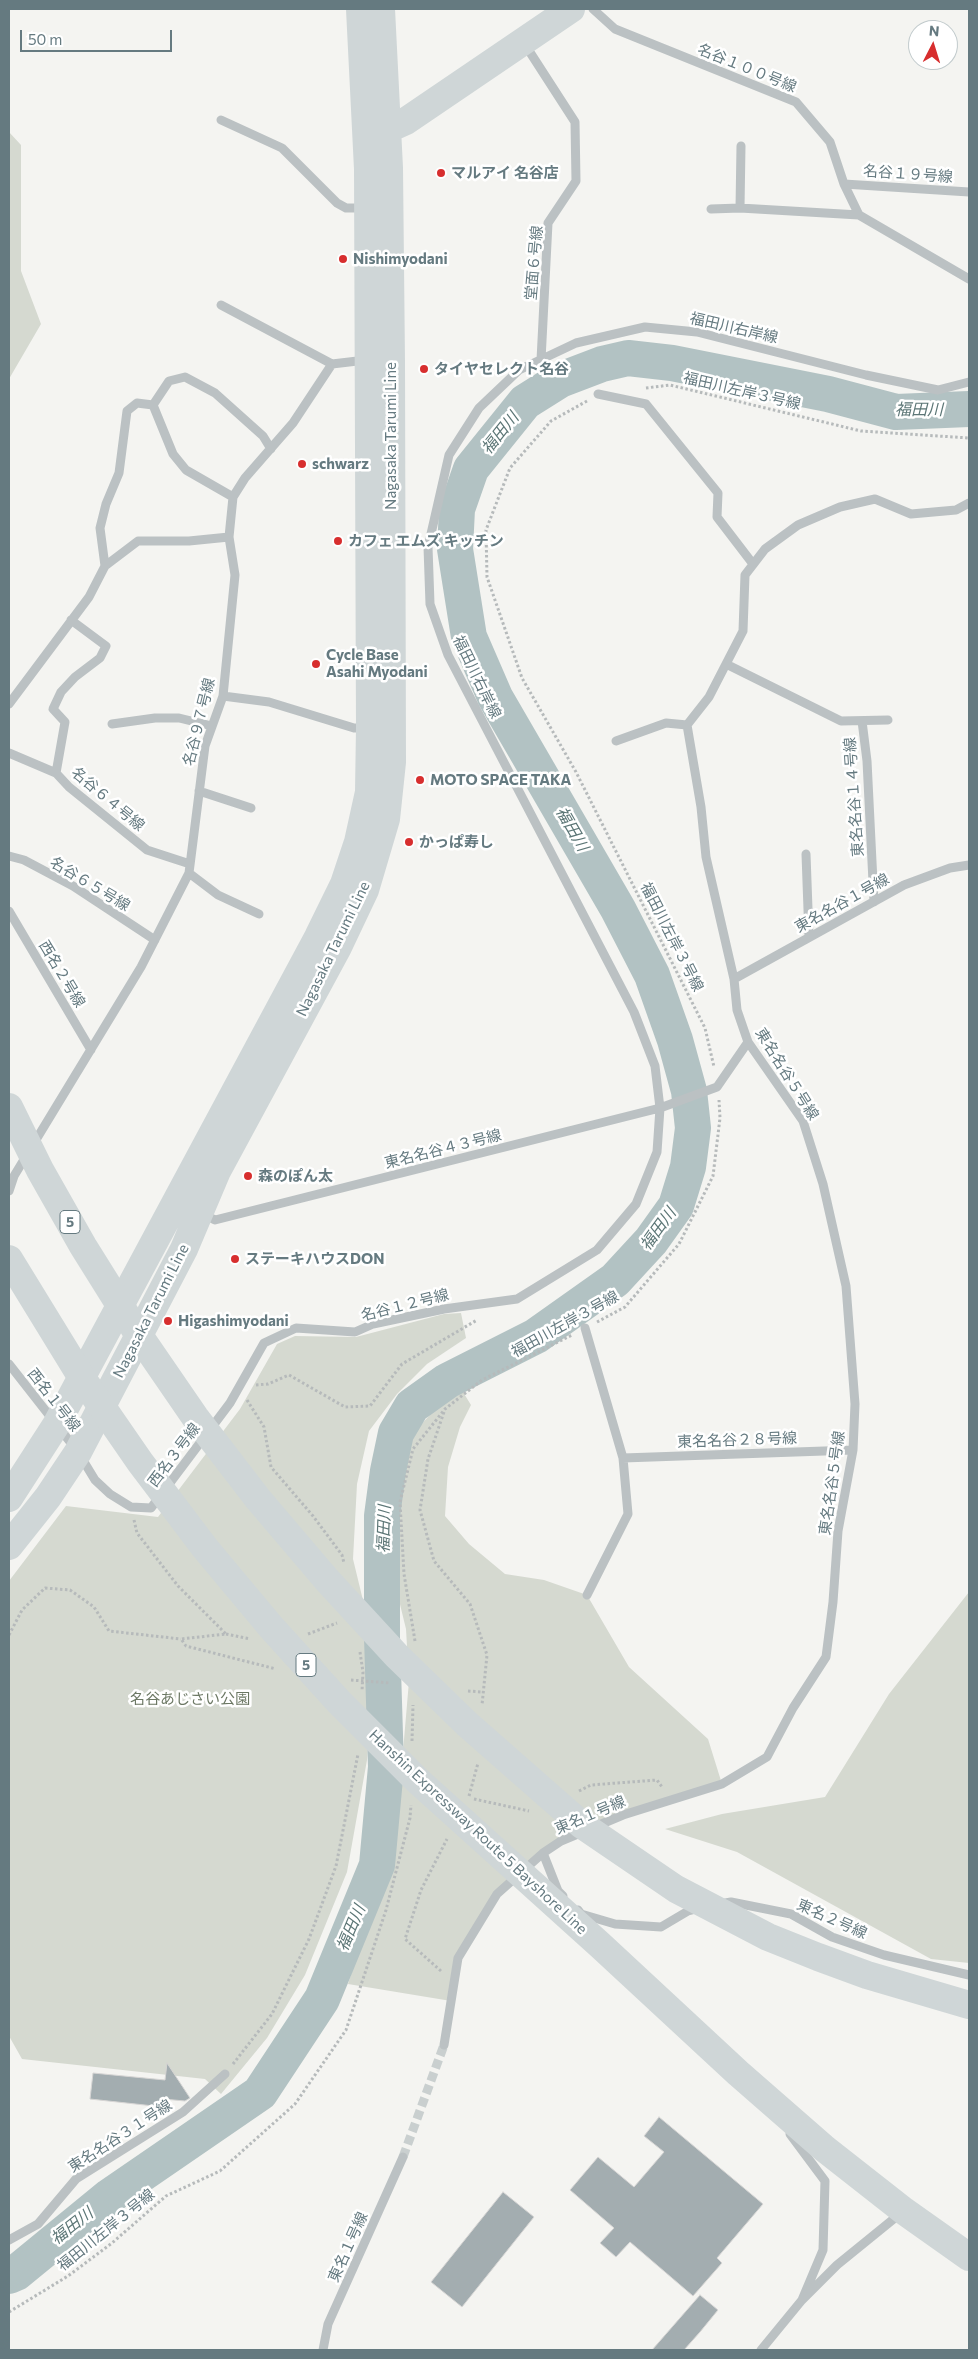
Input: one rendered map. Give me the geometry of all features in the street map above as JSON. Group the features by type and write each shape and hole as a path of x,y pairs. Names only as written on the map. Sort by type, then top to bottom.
{"main road":[{"name":"Nagasaka Tarumi Line","path":"9,1498 56,1425 187,1207 344,884 358,842 368,792 380,361 388,168 376,131 360,9"},
{"name":"Nagasaka Tarumi Line","path":"9,1546 37,1511 78,1452 184,1250 187,1207 216,1171 338,947 361,898 386,819 392,762 380,361 368,208 376,131 381,9"},
{"path":"376,131 406,121 571,9"},
{"name":"5","path":"9,1107 40,1170 84,1246 138,1334 195,1417 258,1499 327,1580 425,1683 467,1724 582,1825 676,1889 768,1937 842,1966 969,2005"},
{"name":"Hanshin Expressway Route 5 Bayshore Line","path":"9,1259 82,1378 140,1462 206,1548 271,1627 339,1702 417,1780 600,1945 738,2074 826,2149 904,2211 969,2256"}],"street":[{"name":"名谷１００号線","path":"593,9 615,29 796,102 830,142 844,184 859,215"},
{"name":"堂面６号線","path":"523,41 576,122 576,181 548,223 541,360"},
{"path":"220,120 282,148 337,203 346,208 368,208"},
{"path":"740,208 741,146"},
{"name":"名谷１９号線","path":"844,184 969,192"},
{"path":"711,209 740,208 859,215 969,279"},
{"path":"222,305 332,364 380,361"},
{"name":"福田川右岸線","path":"517,1299 597,1250 636,1204 657,1152 660,1108 655,1066 634,1012 448,656 430,604 428,547 449,455 479,408 519,370 576,343 646,327 697,332 866,375 938,390 969,382"},
{"path":"154,405 173,454 186,470 232,497 245,478 293,423 332,364"},
{"path":"154,405 169,381 185,377 215,393 262,436 271,449"},
{"path":"598,394 646,404 718,493 717,517 753,564"},
{"path":"105,566 100,528 106,504 119,473 127,411 137,403 154,405"},
{"name":"名谷９７号線","path":"9,1191 14,1176 141,967 189,868 205,746 223,696 236,575 229,537 232,497"},
{"path":"616,741 666,723 686,725 710,697 743,631 745,575 765,549 798,525 840,506 875,499 911,514 956,510 969,503"},
{"path":"9,704 89,597 105,566 138,541 189,541 229,537"},
{"path":"56,773 65,722 53,709 61,692 75,677 100,658 106,646 71,620"},
{"path":"726,664 841,721 888,720"},
{"path":"223,696 269,702 354,728 370,728"},
{"path":"112,724 155,718 179,718 212,726"},
{"name":"東名名谷１４号線","path":"862,721 874,902"},
{"name":"東名名谷５号線","path":"686,725 701,807 706,857 734,979 737,1010 748,1042 803,1121 823,1184 846,1286 855,1404 853,1450 838,1531 833,1602 826,1656 793,1708 767,1757 722,1784"},
{"name":"名谷６４号線","path":"9,754 56,773 69,787 146,850 189,868"},
{"path":"199,792 251,808"},
{"path":"806,854 809,937"},
{"name":"名谷６５号線","path":"9,856 24,860 73,886 155,940"},
{"name":"東名名谷１号線","path":"734,979 904,885 950,868 969,865"},
{"path":"189,868 218,895 259,914"},
{"name":"西名２号線","path":"9,911 91,1050"},
{"path":"717,1087 748,1042"},
{"name":"東名名谷４３号線","path":"187,1207 215,1220 660,1108 717,1087"},
{"name":"名谷１２号線","path":"239,1387 264,1343 296,1328 355,1332 372,1324 444,1309 517,1299"},
{"path":"586,1328 623,1458 628,1514 587,1594"},
{"name":"西名１号線","path":"9,1364 78,1452"},
{"name":"西名３号線","path":"131,1507 151,1508 230,1404 239,1387"},
{"name":"東名名谷２８号線","path":"623,1458 853,1450"},
{"path":"78,1452 95,1480 110,1494 131,1507"},
{"name":"東名１号線","path":"444,2045 458,1958 497,1894 543,1853 560,1841 623,1815 722,1784"},
{"name":"東名２号線","path":"543,1853 558,1891 581,1914 614,1924 661,1927 688,1911 730,1902 791,1914 832,1936 884,1955 969,1975"},
{"name":"東名名谷３１号線","path":"9,2240 38,2224 76,2179 183,2112 225,2074"},
{"path":"738,2074 793,2138 826,2182 822,2250 802,2300"},
{"name":"東名１号線","path":"323,2350 328,2324 403,2157"},
{"path":"761,2350 802,2300 837,2266 904,2211"}],"path":[{"name":"福田川左岸３号線","path":"643,388 670,385 861,431 969,438"},
{"name":"福田川左岸３号線","path":"415,1644 415,1634 404,1574 400,1502 413,1449 445,1409 482,1380 625,1307 679,1244 712,1176 720,1118 717,1087 705,1028 576,772 522,678 487,577 486,530 510,468 551,421 598,394"},
{"path":"346,1572 342,1555 271,1466 264,1427 239,1387 268,1384 289,1375 345,1407 370,1406 402,1364 485,1316"},
{"path":"9,1635 22,1610 45,1588 70,1590 94,1607 109,1631 181,1638 226,1634 178,1586 137,1533 131,1507"},
{"path":"181,1638 186,1646 281,1670"},
{"path":"359,1644 364,1672 362,1700"},
{"path":"412,1750 414,1702"},
{"path":"225,2074 272,2014 309,1939 336,1866 358,1746"},
{"name":"福田川左岸３号線","path":"9,2312 68,2276 112,2243 166,2196 220,2171 295,2104 346,2030 386,1910 410,1818 411,1798"}],"green space":[{"path":"9,132 21,145 21,271 41,324 9,379"},
{"name":"名谷あじさい公園","path":"461,1313 466,1338 427,1364 397,1394 369,1431 357,1484 353,1559 368,1621 372,1691 367,1760 347,1872 305,1975 267,2038 221,2094 205,2079 22,2059 9,2036 9,1581 66,1506 158,1517 240,1409 277,1344 295,1336 356,1337 444,1314"},
{"path":"458,1384 471,1405 460,1427 448,1467 445,1516 469,1544 505,1574 544,1580 587,1595 629,1667 708,1739 722,1784 561,1841 497,1894 458,1958 451,2001 348,1984 392,1846 398,1810 409,1681 406,1629 397,1592 393,1525 395,1474 407,1440"},
{"path":"969,1592 969,1963 931,1959 737,1852 665,1829 722,1814 825,1797 889,1694"}],"building":[{"path":"167,2063 190,2098 185,2101 163,2099 163,2107 90,2099 93,2073 165,2080"},
{"path":"659,2117 763,2204 717,2258 722,2263 693,2296 630,2242 616,2257 600,2243 614,2228 570,2190 598,2157 634,2187 664,2152 644,2136"},
{"path":"503,2192 534,2217 462,2307 431,2282"},
{"path":"700,2295 718,2310 700,2332 684,2350 652,2350"}],"waterway":[{"name":"福田川","path":"9,2276 16,2273 110,2196 260,2093 322,1999 377,1865 386,1767 382,1637 382,1516 388,1471 396,1433 412,1406 447,1381 536,1336 615,1280 651,1241 676,1206 688,1167 693,1128 689,1091 675,1040 652,975 618,909 495,697 469,637 455,549 457,509 471,469 525,402 560,380 602,364 628,358 672,363 828,394 896,412 969,409"}],"tunnel":[{"path":"403,2157 444,2045"}],"place":[{"name":"マルアイ 名谷店","path":"441,173"},
{"name":"Nishimyodani","path":"343,259"},
{"name":"タイヤセレクト名谷","path":"424,369"},
{"name":"schwarz","path":"302,464"},
{"name":"カフェ エムズ キッチン","path":"338,541"},
{"name":"Cycle Base Asahi Myodani","path":"316,664"},
{"name":"MOTO SPACE TAKA","path":"420,780"},
{"name":"かっぱ寿し","path":"409,842"},
{"name":"森のぽん太","path":"248,1176"},
{"name":"ステーキハウスDON","path":"235,1259"},
{"name":"Higashimyodani","path":"168,1321"}]}
